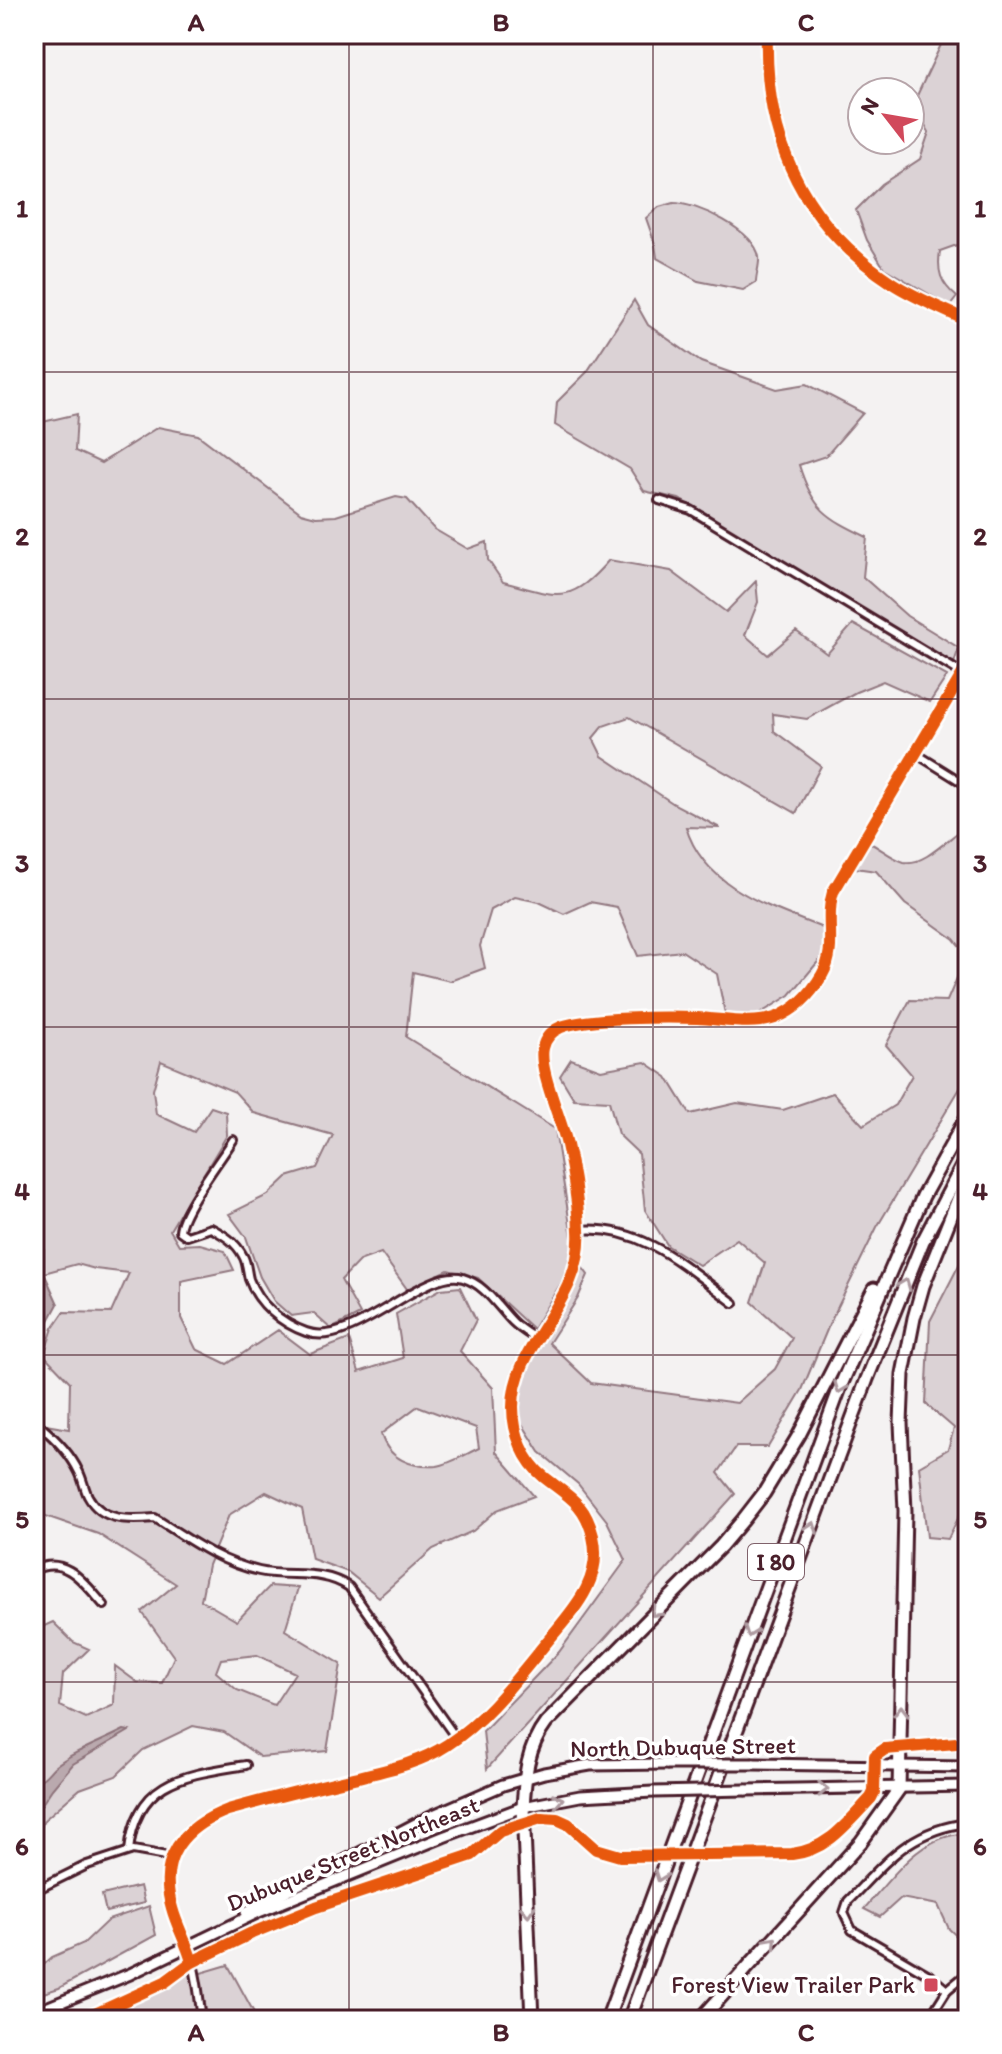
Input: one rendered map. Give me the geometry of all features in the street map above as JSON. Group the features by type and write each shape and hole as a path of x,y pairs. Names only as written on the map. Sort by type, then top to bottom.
{"highway":[{"name":"I 80","path":"607,2020 841,1385 923,1196 968,1115"},
{"name":"I 80","path":"629,2020 867,1379 923,1241 968,1155"},
{"path":"700,2020 861,1842 899,1789 905,1511 901,1423 903,1374 923,1286 968,1174"},
{"path":"532,2020 523,1807 532,1745 546,1723 721,1546 764,1493 799,1435 923,1196"}],"main road":[{"name":"North Dubuque Street","path":"198,1940 429,1817 525,1778 590,1765 968,1767"},
{"name":"North Dubuque Street","path":"703,1791 968,1786"},
{"name":"Dubuque Street Northeast","path":"34,2013 130,1974 305,1892 523,1807 580,1796 703,1791"}],"street":[{"path":"767,34 768,82 774,121 789,165 813,208 867,266 901,288 968,321"},
{"path":"659,500 691,510 963,674"},
{"path":"202,2020 188,1945 173,1914 169,1896 172,1857 185,1835 209,1817 413,1762 438,1751 474,1724 501,1695 586,1591 594,1567 594,1541 582,1509 567,1492 536,1469 522,1448 514,1423 515,1384 525,1360 575,1274 580,1247 567,1143 543,1066 547,1038 558,1028 571,1025 616,1020 694,1018 754,1022 775,1018 795,1007 812,990 827,965 832,946 829,908 833,892 968,665"},
{"path":"915,753 968,786"},
{"path":"233,1140 189,1208 180,1224 180,1231 187,1236 211,1228 229,1239 244,1257 250,1281 264,1306 292,1326 310,1334 332,1334 440,1279 457,1276 483,1288 513,1322 538,1340"},
{"path":"579,1230 608,1229 646,1241 734,1303"},
{"path":"39,1425 70,1456 92,1502 111,1516 131,1520 155,1518 181,1537 234,1563 268,1573 322,1575 349,1587 456,1738"},
{"path":"34,1570 50,1565 68,1569 104,1605"},
{"path":"129,1851 134,1823 146,1802 159,1789 180,1777 246,1765"},
{"path":"947,1990 929,1975 852,1930 844,1913 848,1901 903,1845 928,1832 968,1823"},
{"path":"34,1891 87,1865 129,1851 139,1849 172,1857"},
{"path":"928,2020 947,1990 968,1973"}],"shaded area":[{"path":"946,34 968,34 968,241 940,251 939,258 943,282 957,297 950,306 884,268 867,240 856,210 882,184 921,156 926,156 929,132 926,127 926,76"},
{"path":"673,203 709,213 747,237 759,257 756,282 743,290 698,281 657,258 646,218 659,207"},
{"path":"634,300 648,325 701,362 777,389 807,384 863,413 826,456 799,465 804,480 823,510 841,524 867,537 863,577 907,616 959,648 954,663 679,499 644,491 630,469 555,425 557,402 587,372"},
{"path":"77,414 75,451 101,463 158,427 198,435 301,513 316,517 336,516 396,497 407,499 434,529 468,549 487,542 488,560 503,582 549,594 561,594 583,585 609,560 671,571 726,612 756,581 758,602 745,635 768,655 796,631 827,654 853,624 947,676 930,702 883,681 807,719 773,714 774,731 821,766 796,813 629,717 603,726 593,738 602,756 674,804 720,828 686,827 695,848 724,881 763,904 825,929 822,957 790,995 756,1016 725,1014 717,974 682,951 638,956 617,907 590,902 564,914 539,902 515,897 491,910 480,946 485,968 450,981 413,972 406,1037 555,1129 573,1244 570,1268 533,1329 478,1278 448,1270 407,1289 381,1253 359,1261 341,1280 360,1314 331,1329 313,1313 291,1316 274,1301 260,1277 246,1237 229,1214 268,1195 287,1177 317,1168 333,1135 254,1113 235,1092 161,1061 153,1090 156,1114 194,1132 211,1107 226,1112 227,1135 170,1230 179,1245 200,1244 225,1251 234,1270 181,1281 181,1318 196,1349 227,1364 278,1330 310,1354 349,1339 359,1372 403,1358 396,1314 441,1289 460,1287 476,1320 460,1351 493,1388 496,1452 534,1496 497,1510 473,1531 433,1549 379,1597 348,1572 312,1559 302,1509 266,1492 229,1515 208,1565 201,1600 237,1621 270,1586 298,1588 285,1630 341,1664 327,1751 260,1757 224,1732 193,1726 143,1750 116,1776 80,1789 44,1820 34,1845 34,1645 44,1626 53,1622 73,1642 89,1649 63,1674 60,1706 86,1718 114,1705 115,1666 137,1682 162,1683 174,1657 142,1612 176,1584 98,1534 34,1512 34,1423 69,1429 70,1382 44,1355 53,1328 64,1312 111,1313 129,1273 77,1264 44,1273 43,1222 34,1165 34,424","holes":["418,1406 476,1428 479,1448 437,1466 410,1463 395,1456 381,1434","257,1655 295,1673 274,1705 237,1690 216,1672 221,1659"]},
{"path":"968,825 968,1075 877,1227 829,1325 802,1390 768,1447 736,1447 718,1473 735,1494 487,1769 483,1731 559,1652 626,1560 607,1521 578,1484 540,1452 521,1422 520,1398 527,1367 582,1267 588,1275 578,1298 549,1343 591,1383 737,1403 775,1369 792,1338 752,1302 765,1263 737,1239 699,1265 668,1246 645,1210 639,1154 618,1134 609,1101 574,1099 560,1076 571,1059 601,1070 645,1062 667,1077 690,1114 737,1103 783,1110 833,1093 863,1125 895,1105 912,1075 886,1045 910,1000 947,1001 967,955 954,939 905,904 876,871 855,868 870,843 900,861 912,862 929,855"},
{"path":"34,1165 43,1222 44,1273 58,1304 45,1328 39,1355 34,1362"},
{"path":"960,1263 968,1263 968,1498 948,1539 927,1537 919,1466 948,1449 954,1428 926,1404 930,1321"},
{"path":"124,1730 129,1731 73,1764 34,1816 34,1782 70,1756"},
{"path":"968,1833 968,1947 949,1929 938,1905 901,1898 880,1917 864,1909 921,1849 951,1835"},
{"path":"140,1886 144,1903 106,1912 102,1895"},
{"path":"149,1906 156,1935 59,1988 34,1996 34,1974 52,1957 84,1943 108,1920"},
{"path":"192,1962 194,1971 201,1973 228,1965 258,2020 74,2020"}],"cycle path":[{"path":"767,34 773,109 795,176 812,206 834,234 861,260 892,283 968,321"},
{"path":"192,1962 168,1890 171,1860 187,1835 198,1825 228,1810 398,1767 447,1745 503,1695 570,1614 591,1579 595,1551 590,1525 574,1501 531,1463 521,1446 513,1407 516,1383 524,1362 560,1301 578,1256 579,1230 573,1176 542,1057 547,1038 561,1027 608,1019 766,1020 783,1015 802,1001 827,965 833,892 968,665"},
{"path":"82,2020 165,1982 192,1962 252,1933 316,1907 472,1855 500,1831 541,1818 557,1819 568,1824 596,1849 620,1856 792,1854 816,1847 836,1834 871,1798 874,1792 875,1756 885,1749 968,1742"}],"place":[{"name":"Forest View Trailer Park","path":"931,1985"}]}
